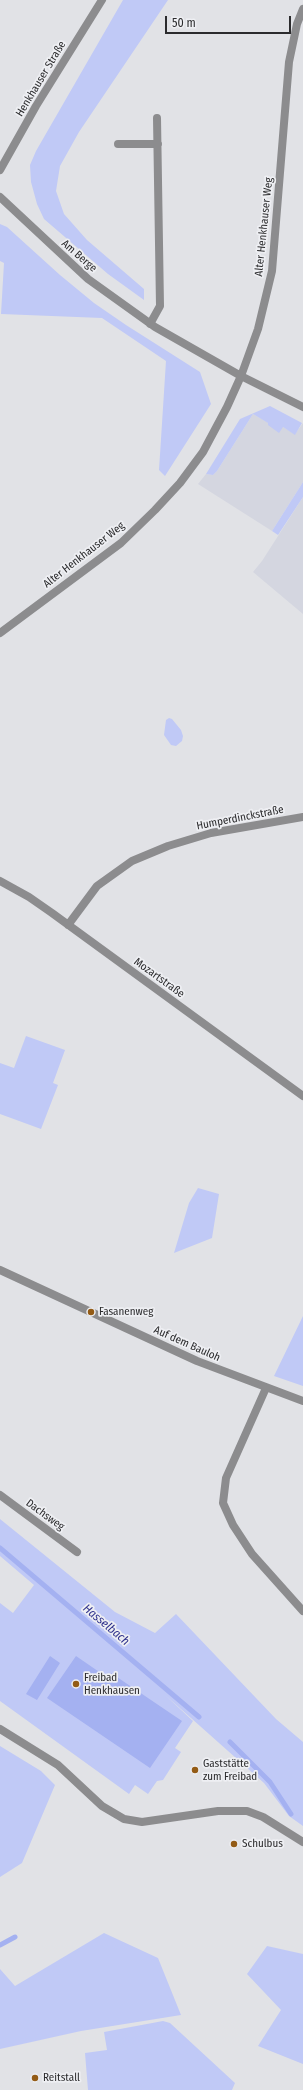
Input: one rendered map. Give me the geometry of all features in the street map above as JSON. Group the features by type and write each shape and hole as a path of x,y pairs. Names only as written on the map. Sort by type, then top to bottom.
{"street":[{"name":"Henkhauser Straße","path":"0,170 36,106 102,0"},
{"name":"Alter Henkhauser Weg","path":"0,633 121,543 155,510 180,483 203,452 228,407 258,329 272,270 289,62 297,24 303,9"},
{"path":"150,324 160,306 157,118"},
{"path":"118,144 158,144"},
{"name":"Am Berge","path":"0,197 88,279 150,324 241,376 303,407"},
{"name":"Humperdinckstraße","path":"68,925 97,886 132,861 168,846 211,833 303,816"},
{"name":"Mozartstraße","path":"0,881 29,897 303,1096"},
{"name":"Auf dem Bauloh","path":"0,1270 163,1346 266,1388 303,1401"},
{"path":"266,1388 226,1478 223,1503 233,1525 252,1554 303,1611"},
{"name":"Dachsweg","path":"0,1495 77,1552"},
{"path":"0,1729 58,1765 102,1806 124,1819 142,1822 218,1811 246,1811 263,1817 303,1842"}],"shaded area":[{"path":"123,0 168,0 79,132 60,166 56,191 64,214 87,240 144,289 144,300 108,274 44,219 37,204 31,182 30,165 36,151"},
{"path":"0,224 7,227 60,275 94,303 200,372 211,404 165,476 159,470 166,361 102,318 1,314 4,263 0,261"},
{"path":"270,406 302,423 295,435 283,427 279,433 268,425 268,423 253,414 217,471 213,475 206,474 240,419"},
{"path":"253,414 269,423 283,427 295,434 303,423 303,482 272,531 198,484 206,474 213,475 217,471"},
{"path":"303,482 303,497 278,535 272,531"},
{"path":"303,497 303,614 253,572 262,561"},
{"path":"169,718 172,719 181,730 183,736 182,741 176,746 171,745 164,735 166,720"},
{"path":"26,1036 65,1050 53,1083 58,1085 41,1129 0,1114 0,1063 14,1068"},
{"path":"198,1188 219,1194 212,1238 174,1253 189,1203"},
{"path":"303,1316 303,1386 274,1376"},
{"path":"0,1519 115,1612 155,1633 176,1614 276,1719 303,1742 303,1826 289,1816 264,1783 164,1694 193,1721 175,1748 181,1752 163,1780 157,1781 148,1794 135,1785 129,1794 0,1701 0,1603 13,1613 34,1585 0,1556"},
{"path":"50,1656 60,1663 37,1700 26,1694"},
{"path":"76,1656 108,1678 111,1673 182,1721 150,1768 47,1698"},
{"path":"0,1746 41,1771 55,1785 22,1863 0,1877"},
{"path":"104,1933 158,1958 181,2015 81,2031 0,2049 0,1969 15,1986"},
{"path":"267,1946 303,1954 303,2064 258,2046 281,2010 247,1974"},
{"path":"163,2021 170,2023 235,2083 232,2090 88,2090 85,2053 107,2050 104,2032"}],"waterway":[{"name":"Hasselbach","path":"0,1548 199,1717"},
{"name":"Hasselbach","path":"230,1742 270,1782 291,1814"},
{"path":"0,1945 15,1937"}],"place":[{"name":"Fasanenweg","path":"91,1312"},
{"name":"Freibad Henkhausen","path":"76,1684"},
{"name":"Gaststätte zum Freibad","path":"195,1770"},
{"name":"Schulbus","path":"234,1844"},
{"name":"Reitstall","path":"35,2078"}]}
